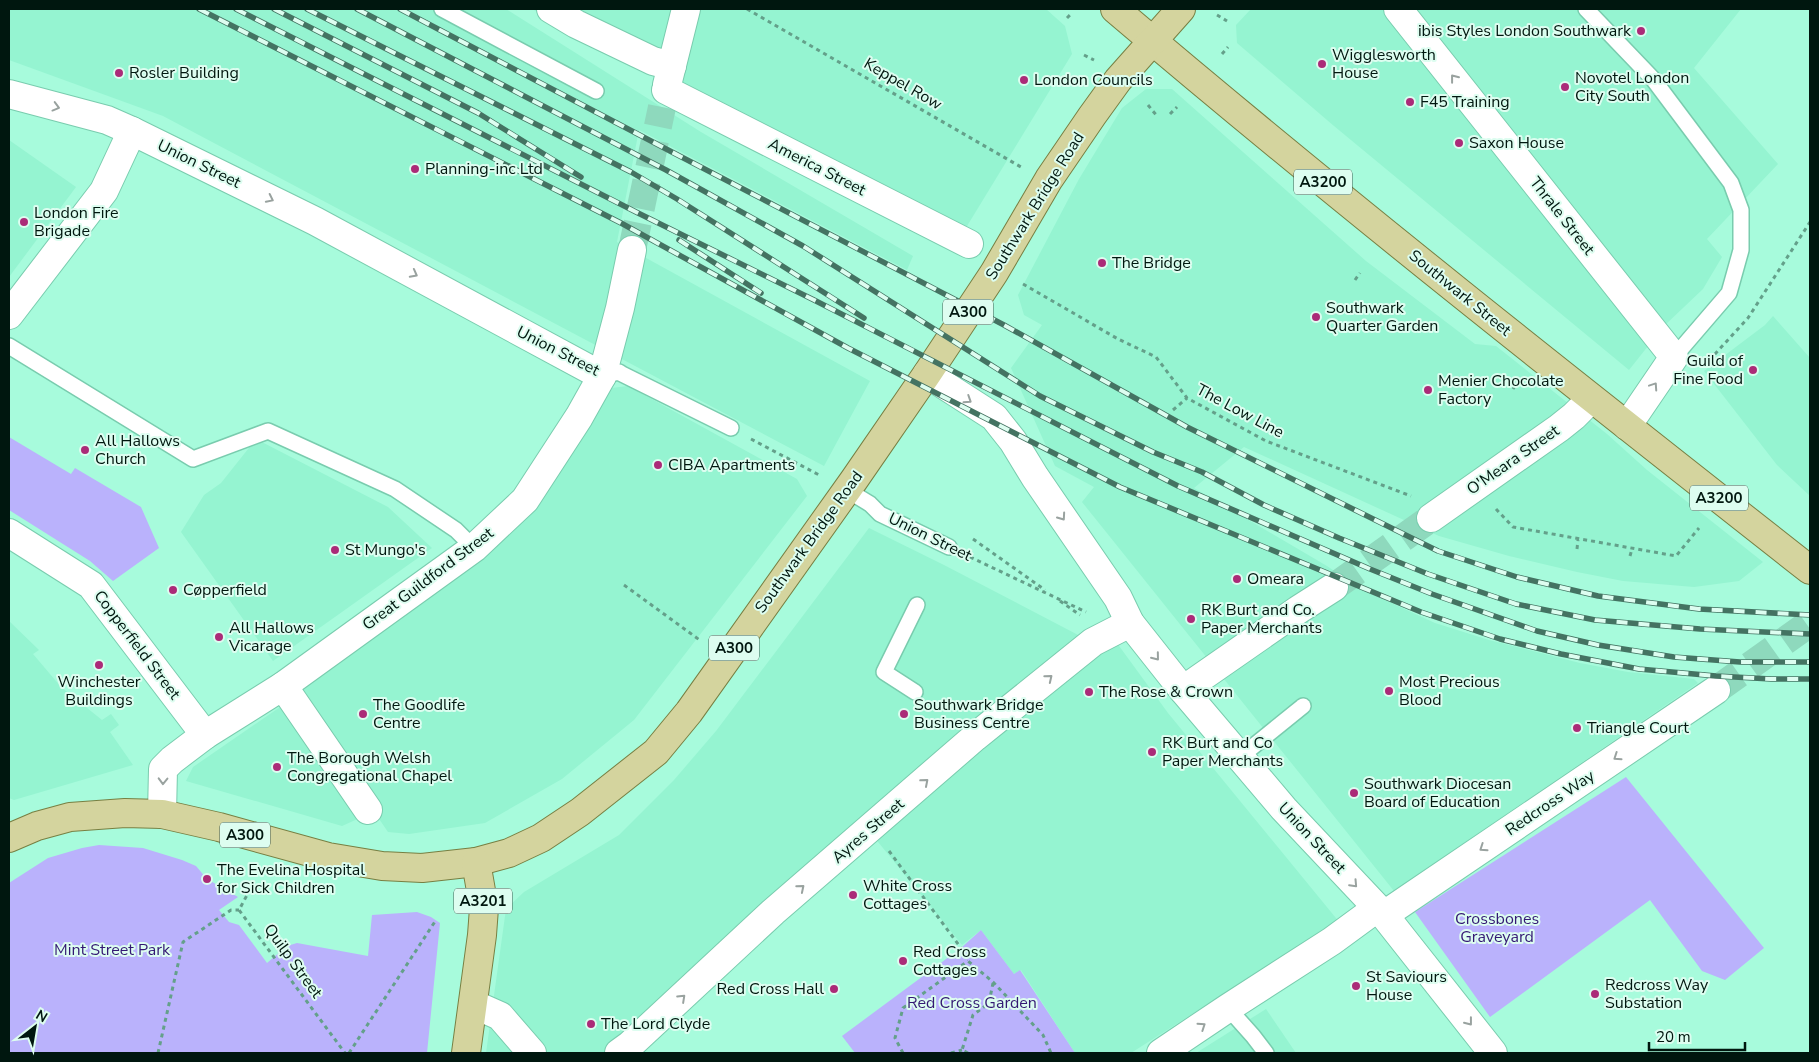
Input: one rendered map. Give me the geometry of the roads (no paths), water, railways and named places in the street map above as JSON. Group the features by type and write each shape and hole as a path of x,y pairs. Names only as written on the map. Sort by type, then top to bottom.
{"main road":[{"name":"Southwark Street","path":"1115,9 1386,234 1810,570"},
{"name":"Southwark Bridge Road","path":"9,838 37,826 70,817 125,813 162,814 219,827 328,857 382,866 422,868 476,862 509,853 541,838 580,812 656,752 689,712 927,374 996,269 1049,179 1105,97 1181,9"},
{"name":"A3201","path":"466,1053 484,908 476,862"}],"street":[{"name":"America Street","path":"551,9 576,24 653,61 667,88 969,244"},
{"path":"667,88 686,9"},
{"name":"Thrale Street","path":"1398,9 1674,357"},
{"name":"Union Street","path":"9,94 107,120 132,131 315,221 602,376"},
{"path":"9,315 104,191 132,131"},
{"name":"Great Guildford Street","path":"162,814 163,769 172,760 205,734 283,686 474,548 525,500 579,417 602,376 620,308 632,250"},
{"path":"1627,426 1674,357"},
{"name":"Union Street","path":"927,374 994,417 1013,441 1035,477 1118,598 1130,623 1183,690 1284,809 1380,911 1493,1053"},
{"name":"O'Meara Street","path":"1437,513 1566,422 1592,399"},
{"name":"Copperfield Street","path":"9,533 91,585 205,734"},
{"path":"1183,690 1290,615 1334,587"},
{"name":"Ayres Street","path":"619,1053 630,1045 773,912 976,737 1093,642 1130,623"},
{"path":"283,686 368,810"},
{"name":"Redcross Way","path":"1162,1053 1716,690"},
{"path":"473,1004 500,1016 530,1051"}],"lane":[{"path":"442,9 596,91"},
{"path":"1586,9 1652,79 1731,183 1741,210 1741,250 1729,293 1674,357"},
{"path":"9,346 193,459 268,431 395,489 456,530 474,548"},
{"name":"Union Street","path":"602,376 619,372 731,428"},
{"name":"Union Street","path":"847,490 870,504 880,514 949,547"},
{"path":"915,692 884,672 917,605"},
{"path":"1240,757 1303,706"},
{"path":"1228,1008 1266,1053"}],"tunnel":[{"path":"632,250 662,107"},
{"path":"1334,587 1431,518"},
{"path":"1716,690 1810,623"}],"railway":[{"path":"199,9 621,223 848,348 1120,487 1421,612 1500,639 1561,654 1639,669 1716,676 1810,679"},
{"path":"236,9 814,300 1178,486 1370,569 1432,594 1537,631 1598,645 1674,657 1740,662 1810,662"},
{"path":"274,9 478,113 581,177"},
{"path":"307,9 631,172 677,199 864,318"},
{"path":"357,9 666,170 803,246 1040,396 1153,452 1202,472 1264,505 1339,538 1428,574 1516,604 1595,620 1700,629 1810,634"},
{"path":"400,9 1004,325 1187,427 1438,551 1517,577 1598,596 1699,609 1810,615"},
{"path":"679,240 761,293"}],"place":[{"name":"ibis Styles London Southwark","path":"1641,31"},
{"name":"Wigglesworth House","path":"1322,64"},
{"name":"Rosler Building","path":"119,73"},
{"name":"London Councils","path":"1024,80"},
{"name":"Novotel London City South","path":"1565,87"},
{"name":"F45 Training","path":"1410,102"},
{"name":"Saxon House","path":"1459,143"},
{"name":"Planning-inc Ltd","path":"415,169"},
{"name":"London Fire Brigade","path":"24,222"},
{"name":"The Bridge","path":"1102,263"},
{"name":"Southwark Quarter Garden","path":"1316,317"},
{"name":"Guild of Fine Food","path":"1753,370"},
{"name":"Menier Chocolate Factory","path":"1428,390"},
{"name":"All Hallows Church","path":"85,450"},
{"name":"CIBA Apartments","path":"658,465"},
{"name":"St Mungo's","path":"335,550"},
{"name":"Omeara","path":"1237,579"},
{"name":"Cøpperfield","path":"173,590"},
{"name":"RK Burt and Co. Paper Merchants","path":"1191,619"},
{"name":"All Hallows Vicarage","path":"219,637"},
{"name":"Winchester Buildings","path":"99,665"},
{"name":"Most Precious Blood","path":"1389,691"},
{"name":"The Rose & Crown","path":"1089,692"},
{"name":"The Goodlife Centre","path":"363,714"},
{"name":"Southwark Bridge Business Centre","path":"904,714"},
{"name":"Triangle Court","path":"1577,728"},
{"name":"RK Burt and Co Paper Merchants","path":"1152,752"},
{"name":"The Borough Welsh Congregational Chapel","path":"277,767"},
{"name":"Southwark Diocesan Board of Education","path":"1354,793"},
{"name":"The Evelina Hospital for Sick Children","path":"207,879"},
{"name":"White Cross Cottages","path":"853,895"},
{"name":"Red Cross Cottages","path":"903,961"},
{"name":"St Saviours House","path":"1356,986"},
{"name":"Red Cross Hall","path":"834,989"},
{"name":"Redcross Way Substation","path":"1595,994"},
{"name":"The Lord Clyde","path":"591,1024"}],"park label":[{"name":"Crossbones Graveyard","path":"1497,928"},
{"name":"Mint Street Park","path":"112,950"},
{"name":"Red Cross Garden","path":"972,1003"}]}
